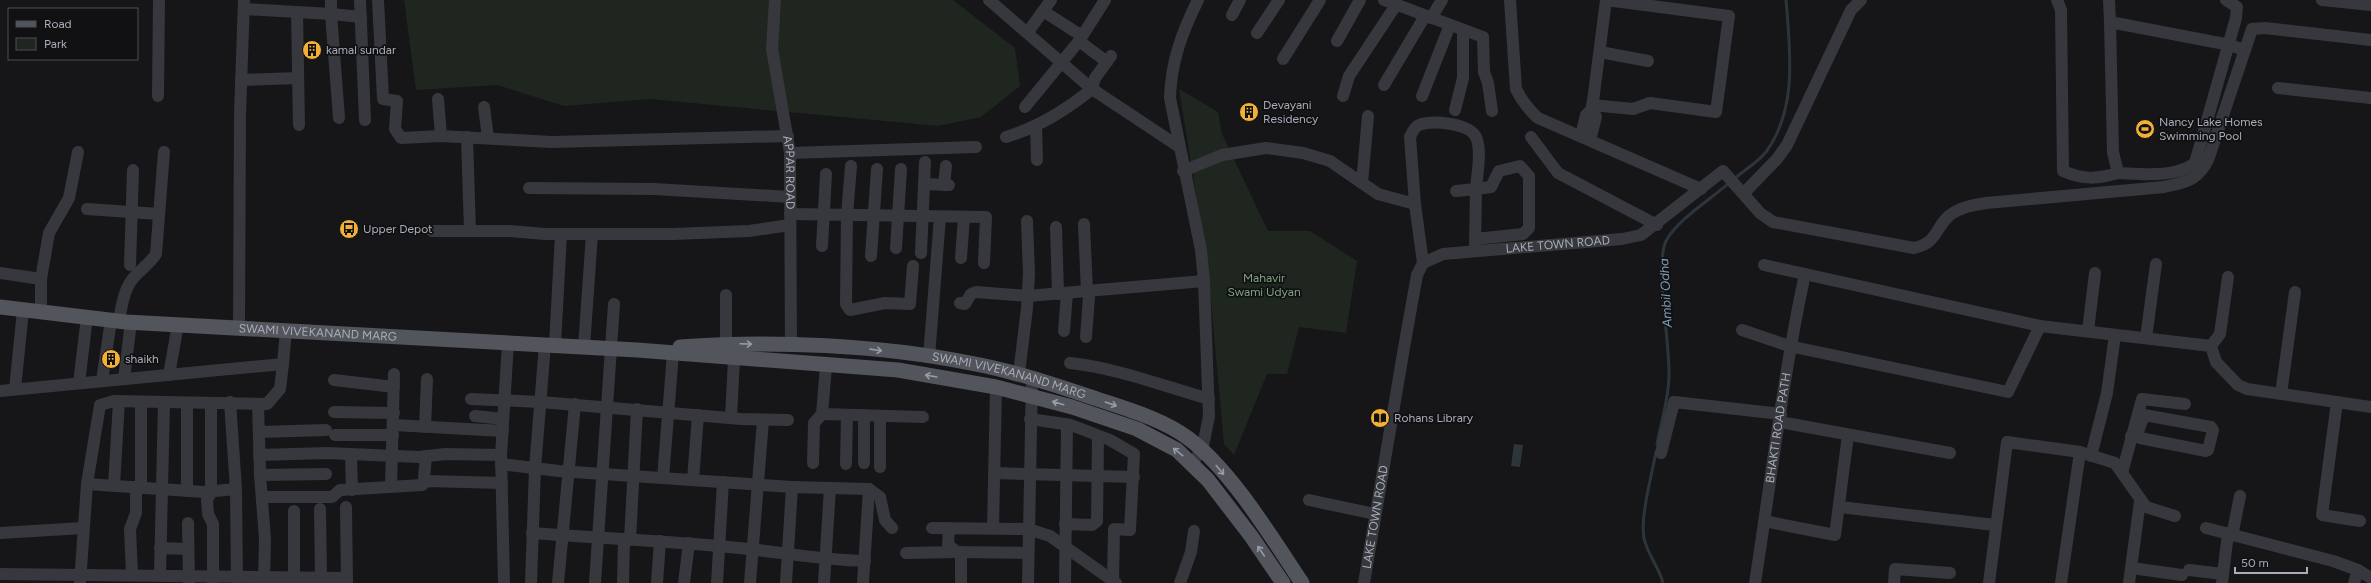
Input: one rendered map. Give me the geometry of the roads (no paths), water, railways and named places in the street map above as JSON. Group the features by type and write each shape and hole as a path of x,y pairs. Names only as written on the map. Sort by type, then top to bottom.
{"main road":[{"name":"SWAMI VIVEKANAND MARG","path":"0,308 120,321 611,348 734,359 898,370 1030,395 1136,429 1177,450 1208,480 1251,536 1283,583"},
{"name":"SWAMI VIVEKANAND MARG","path":"637,350 726,343 868,349 969,363 1025,376 1143,414 1187,437 1220,469 1264,527 1302,583"}],"street":[{"path":"158,96 159,0"},
{"path":"331,0 339,118"},
{"path":"360,0 365,120"},
{"path":"378,0 383,100 397,101 395,130 401,138 441,136 552,142 788,136"},
{"name":"APPAR ROAD","path":"775,0 772,49 790,153 791,346"},
{"path":"989,0 1028,32 1092,89 1178,146"},
{"path":"1028,32 1050,0"},
{"path":"1025,107 1080,38 1105,0"},
{"path":"1191,464 1202,451 1207,430 1209,399 1204,281 1201,250 1178,146 1170,98 1171,75 1184,29 1198,0"},
{"path":"1232,15 1240,0"},
{"path":"1257,33 1279,0"},
{"path":"1283,59 1320,0"},
{"path":"1338,41 1360,0"},
{"path":"1384,0 1403,4 1428,17 1483,37 1484,72 1488,82 1492,111"},
{"path":"1384,85 1428,17 1442,0"},
{"path":"1510,0 1516,89 1522,102 1538,118 1701,189"},
{"path":"1585,138 1596,117 1592,107 1606,0 1691,5 1729,16 1716,112 1650,103 1634,109 1592,107"},
{"path":"1861,0 1851,10 1787,145 1777,159 1741,189 1760,213 1773,222 1914,248 1925,246 1936,235 1949,216 1962,208 1986,203 2164,187 2186,182 2201,173 2208,160 2252,29 2265,28 2371,40"},
{"path":"2057,0 2061,10 2063,171 2078,178 2100,178 2118,173 2150,174 2187,170 2195,164 2230,45 2237,7 2226,0"},
{"path":"2109,0 2113,152 2118,173"},
{"path":"2322,0 2371,5"},
{"path":"1343,96 1349,76 1403,4"},
{"path":"239,328 244,5 297,12 361,16"},
{"path":"1006,137 1036,126 1072,106 1092,89 1095,78 1109,59 1043,11"},
{"path":"297,12 299,125"},
{"path":"2110,22 2230,45 2244,50"},
{"path":"1422,96 1450,25"},
{"path":"1455,110 1463,78 1463,30"},
{"path":"1600,52 1648,61"},
{"path":"242,80 298,78"},
{"path":"2278,88 2371,98"},
{"path":"438,99 441,136"},
{"path":"484,107 488,138"},
{"path":"1362,184 1368,116"},
{"path":"1423,263 1415,204 1410,137 1413,130 1419,125 1435,123 1460,126 1471,130 1476,137 1478,145 1475,252"},
{"path":"1036,126 1036,160"},
{"path":"467,137 470,231"},
{"path":"1531,137 1558,173 1656,225"},
{"path":"790,153 976,147"},
{"path":"1184,170 1222,155 1266,148 1303,153 1330,161 1378,194 1415,204"},
{"path":"41,312 41,279 49,233 69,198 78,152"},
{"path":"102,381 120,321 125,292 136,275 150,264 156,254 164,152"},
{"path":"920,253 925,162"},
{"path":"851,166 847,215 846,304 849,310 885,303 910,304 913,266"},
{"path":"924,184 947,185 946,166"},
{"path":"1456,191 1491,187 1499,171 1520,166 1529,176 1531,221 1529,228 1523,234 1475,239"},
{"path":"871,256 877,169"},
{"path":"896,248 901,169"},
{"path":"130,265 133,170"},
{"name":"LAKE TOWN ROAD","path":"1364,583 1416,280 1423,263 1443,254 1622,239 1641,235 1656,225 1723,171 1741,189"},
{"path":"822,246 825,215 826,174"},
{"path":"529,188 654,189 790,197"},
{"path":"87,209 159,214"},
{"path":"432,231 561,234 716,233 771,229 790,220 825,215 986,218 984,263"},
{"path":"929,357 940,217"},
{"path":"961,258 964,217"},
{"path":"1027,221 1028,296 1025,376 1030,395 1028,583"},
{"path":"1084,224 1087,292 1089,297 1086,337"},
{"path":"1056,227 1063,293 1064,331"},
{"path":"531,583 535,468 541,402 550,345 561,234"},
{"path":"584,347 592,234"},
{"path":"2146,338 2156,264"},
{"path":"1764,265 2040,326 2211,346"},
{"path":"0,273 41,279"},
{"path":"2088,332 2095,273"},
{"name":"BHAKTI ROAD PATH","path":"1755,583 1780,418 1789,346 1805,274"},
{"path":"2211,346 2220,334 2228,277"},
{"path":"960,303 965,304 971,294 976,292 1028,296 1204,281"},
{"path":"2281,394 2294,292"},
{"path":"726,294 726,343"},
{"path":"595,583 614,304"},
{"path":"15,389 23,310"},
{"path":"80,383 87,317"},
{"path":"120,321 124,379"},
{"path":"169,375 178,324"},
{"path":"1742,330 1789,346 2008,392 2040,326"},
{"path":"80,578 87,484 100,405 119,401 187,404 230,402 267,404 280,389 286,330"},
{"path":"2061,583 2085,454 2107,393 2115,335"},
{"path":"504,583 501,459 508,342"},
{"path":"2211,346 2216,362 2238,385 2248,389 2371,407"},
{"path":"663,478 670,412 673,353"},
{"path":"731,418 734,359"},
{"path":"1070,363 1090,365 1209,399"},
{"path":"0,391 283,364"},
{"path":"813,463 814,423 822,414 826,366"},
{"path":"425,427 427,379"},
{"path":"334,380 394,380 394,424 391,457 392,487"},
{"path":"993,528 996,388"},
{"path":"2122,473 2139,417 2142,399 2185,404"},
{"path":"471,400 575,404 731,418 788,420"},
{"path":"114,486 119,401"},
{"path":"132,574 130,529 136,513 139,487 141,402"},
{"path":"230,402 236,489 237,580"},
{"path":"1662,453 1674,402 1780,418 1848,435 1950,453"},
{"path":"2338,402 2322,515 2360,521"},
{"path":"160,574 164,403"},
{"path":"211,403 211,492 207,500 208,514 213,524 213,580"},
{"path":"187,404 188,491"},
{"path":"258,404 260,475 265,539 264,580"},
{"path":"558,583 575,404"},
{"path":"623,583 635,476 637,409"},
{"path":"334,412 394,424 503,431"},
{"path":"693,480 698,414"},
{"path":"822,414 923,417"},
{"path":"846,464 847,415"},
{"path":"864,415 864,463"},
{"path":"2133,437 2206,451 2210,445 2212,427 2149,415 2139,417"},
{"path":"475,416 503,418"},
{"path":"880,416 880,467"},
{"path":"1030,419 1067,425 1098,436 1134,454 1134,478 1130,530 1096,528"},
{"path":"750,583 763,420"},
{"path":"259,432 330,433 394,424"},
{"path":"1065,583 1067,425"},
{"path":"1764,521 1835,535 1840,507 1848,435"},
{"path":"1065,524 1092,525 1097,521 1098,436"},
{"path":"2133,437 2188,451"},
{"path":"1989,583 2007,442 2085,454 2115,462 2140,501 2146,507 2176,516"},
{"path":"259,455 351,455 391,457 445,454 501,459 535,468 569,472 602,473 792,487 869,489 880,497 885,520 892,528"},
{"path":"351,455 352,490"},
{"path":"426,456 424,478 427,481"},
{"path":"994,473 1029,473 1134,478"},
{"path":"260,475 326,474"},
{"path":"262,497 332,497 340,490 422,485 427,481 502,482"},
{"path":"717,583 723,482"},
{"path":"87,484 211,492 236,489"},
{"path":"786,583 792,487"},
{"path":"824,583 824,560 830,488"},
{"path":"863,583 869,489"},
{"path":"2131,568 2222,578 2230,535 2240,496"},
{"path":"1309,500 1376,514"},
{"path":"2129,583 2140,501"},
{"path":"1840,507 1996,525"},
{"path":"0,574 80,578 132,574 160,574 189,579 213,580 347,580 346,508"},
{"path":"319,579 320,509"},
{"path":"294,510 294,580"},
{"path":"188,523 189,579"},
{"path":"0,534 83,528"},
{"path":"932,528 1028,529 1050,536 1114,582"},
{"path":"949,528 948,545 959,552"},
{"path":"2206,528 2333,562 2358,570 2371,578"},
{"path":"1114,529 1114,582"},
{"path":"1180,583 1191,552 1194,531"},
{"path":"532,533 689,543 752,549 824,560 865,561"},
{"path":"657,583 660,541"},
{"path":"684,583 689,543"},
{"path":"160,548 188,549"},
{"path":"959,552 960,583"},
{"path":"906,553 1028,553"},
{"path":"1894,583 1895,569 1950,573"},
{"path":"2354,583 2358,570"}],"waterway":[{"name":"Ambil Odha","path":"1733,180 1766,152 1776,135 1783,117 1790,79 1786,0"},
{"name":"Ambil Odha","path":"1657,444 1669,384 1669,362 1662,285 1663,252 1666,241 1678,225 1729,183"},
{"name":"Ambil Odha","path":"1656,452 1649,483 1643,529 1644,538 1650,555 1659,571 1663,583"}],"place":[{"name":"kamal sundar","path":"312,50"},
{"name":"Devayani Residency","path":"1249,112"},
{"name":"Nancy Lake Homes Swimming Pool","path":"2145,129"},
{"name":"Upper Depot","path":"349,229"},
{"name":"shaikh","path":"111,359"},
{"name":"Rohans Library","path":"1380,418"}],"park label":[{"name":"Mahavir Swami Udyan","path":"1264,285"}]}
